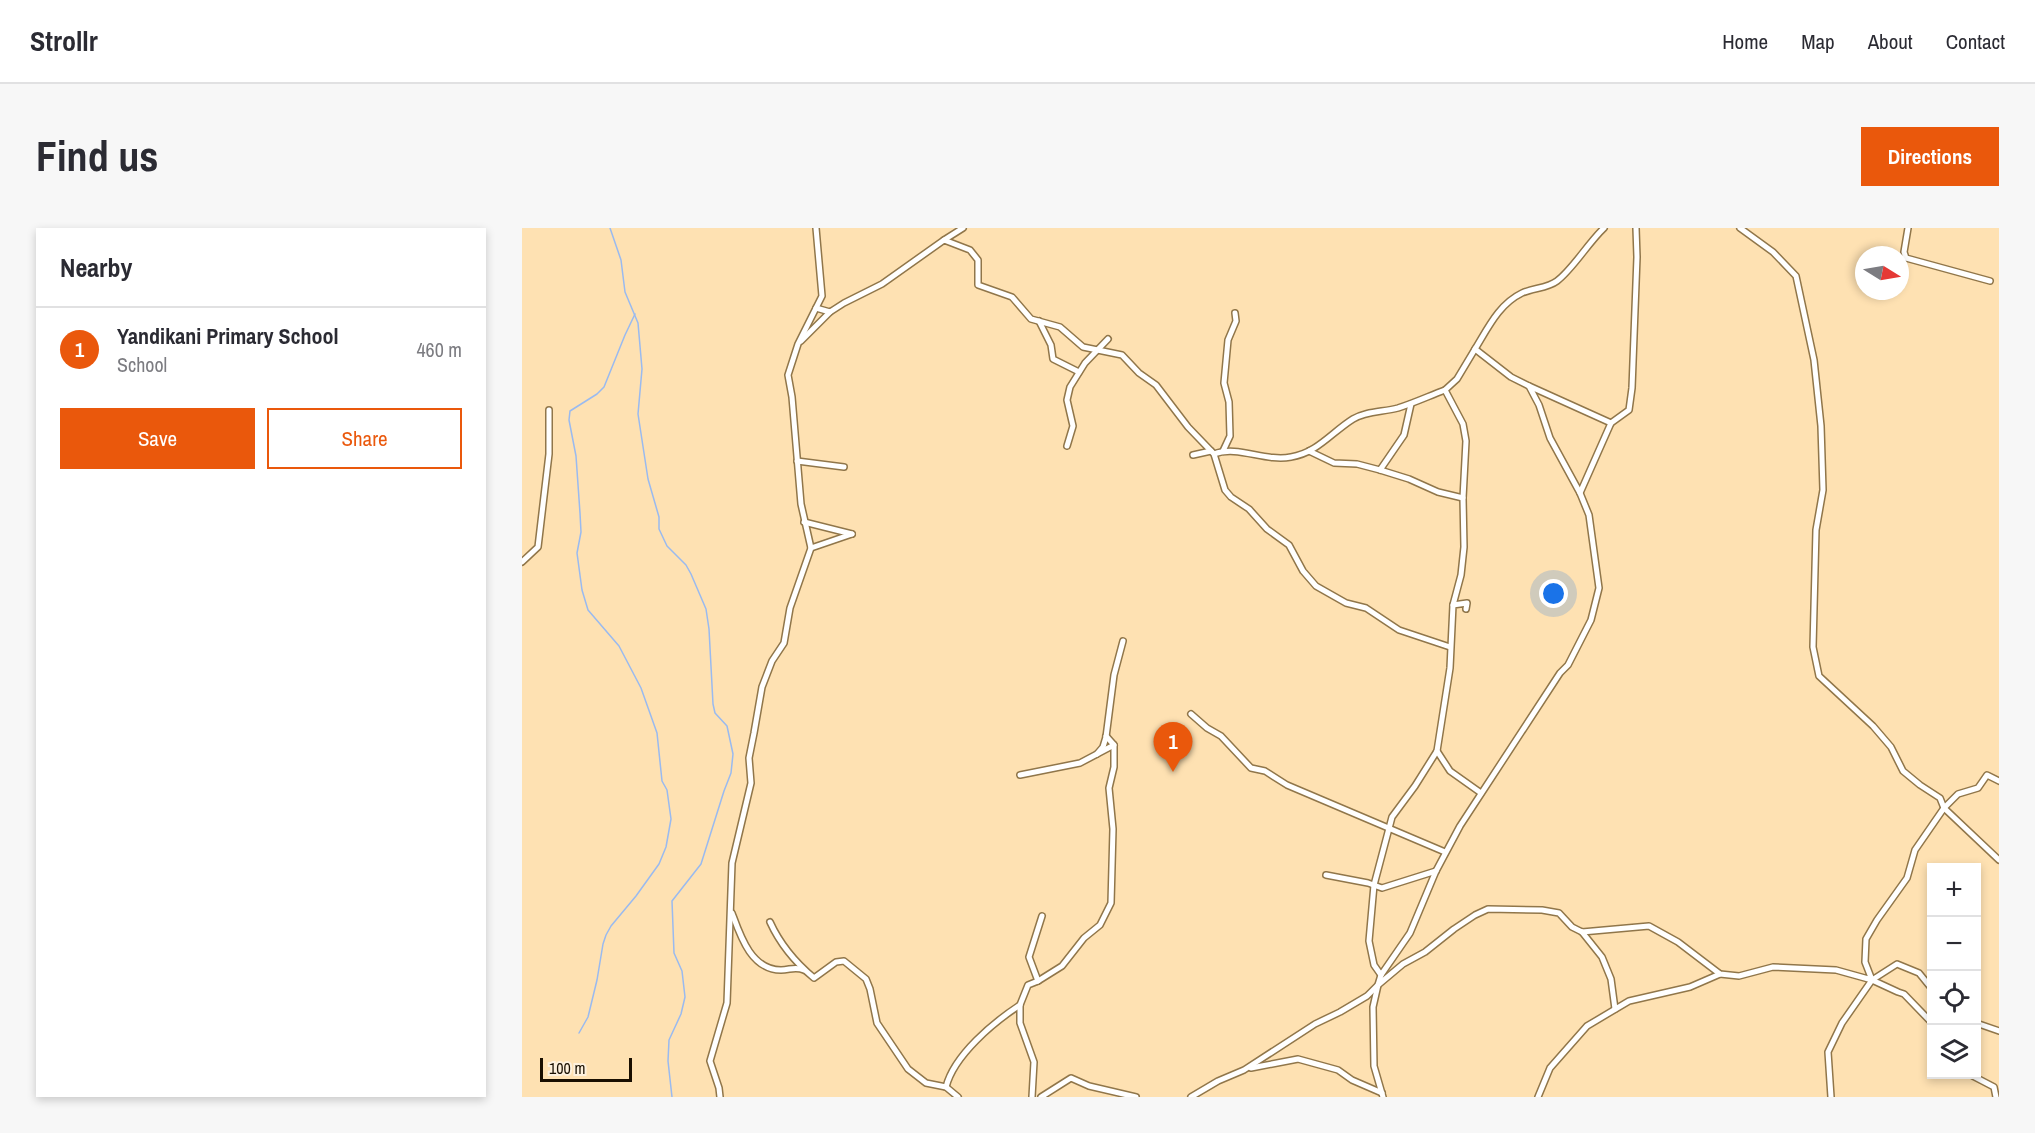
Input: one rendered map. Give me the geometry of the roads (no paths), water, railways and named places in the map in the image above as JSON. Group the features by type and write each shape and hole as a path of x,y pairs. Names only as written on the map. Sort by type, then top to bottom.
{"street":[{"path":"720,1097 710,1061 727,1003 732,863 751,783 749,758 762,687 772,661 784,643 790,608 811,548 804,522 788,375 798,344 822,296 816,228"},
{"path":"798,344 830,312 882,284 955,231 963,228"},
{"path":"1193,455 1223,451 1272,458 1291,457 1309,451 1327,441 1364,414 1383,412 1411,404 1445,390 1457,379 1502,306 1522,294 1555,283 1604,228"},
{"path":"1580,494 1611,423 1629,410 1632,388 1636,228"},
{"path":"1740,228 1773,252 1796,276 1814,360 1821,426 1823,490 1816,530 1813,647 1819,676 1874,726 1891,747 1903,771 1940,798 1944,808 1999,860"},
{"path":"1908,228 1904,252 1906,258 1990,281"},
{"path":"944,240 970,250 978,260 978,285 1012,297 1031,319 1060,327 1083,347 1122,355 1139,373 1156,385 1188,427 1213,453 1225,489 1231,497 1249,509 1267,529 1289,545 1303,571 1316,586 1346,603 1366,608 1399,630 1450,647"},
{"path":"816,308 830,312"},
{"path":"1223,451 1230,436 1229,402 1224,383 1228,339 1236,321 1235,313"},
{"path":"1039,321 1051,345 1053,359 1079,372"},
{"path":"1066,446 1074,426 1067,400 1070,387 1085,363 1108,339"},
{"path":"1474,349 1511,377 1611,423"},
{"path":"1383,1095 1374,1066 1373,1006 1381,975 1410,933 1445,852 1481,793 1560,673 1568,665 1591,620 1599,588 1590,515 1550,438 1539,405 1529,386"},
{"path":"1381,975 1374,965 1369,941 1374,885 1392,817 1437,751 1450,668 1453,606 1461,575 1464,547 1463,498 1466,441 1463,424 1445,390"},
{"path":"1380,470 1404,435 1411,404"},
{"path":"522,562 538,548 549,454 549,410"},
{"path":"1309,451 1334,463 1357,464 1380,470 1409,479 1438,492 1463,498"},
{"path":"797,461 844,467"},
{"path":"804,522 852,534 811,548"},
{"path":"1453,606 1467,603 1466,609"},
{"path":"1097,754 1103,747 1106,736 1114,675 1123,641"},
{"path":"1191,714 1207,728 1221,736 1251,768 1265,771 1287,785 1445,852"},
{"path":"1032,1097 1034,1062 1022,1030 1020,1005 1028,986 1062,966 1084,938 1100,925 1111,903 1113,829 1108,800 1114,767 1114,745 1106,736"},
{"path":"1020,775 1080,763 1114,745"},
{"path":"1437,751 1450,771 1481,793"},
{"path":"1872,980 1865,962 1866,939 1907,878 1915,850 1944,808 1958,794 1978,788 1987,774 1999,781"},
{"path":"1326,875 1382,888 1436,871"},
{"path":"1191,1097 1218,1081 1244,1070 1315,1024 1367,996 1403,964 1425,952 1475,915 1488,909 1542,910 1559,913 1572,927 1582,932 1602,957 1611,979 1615,1009"},
{"path":"731,910 739,933 756,960 768,968 781,970 796,967 805,971"},
{"path":"1038,981 1029,957 1042,916"},
{"path":"770,922 776,936 805,971 814,978 836,962 844,962 866,979 877,1023 908,1069 926,1083 946,1086 958,1097"},
{"path":"1582,932 1649,926 1678,942 1720,974"},
{"path":"1831,1097 1828,1052 1842,1023 1872,980 1897,964 1919,973 1927,983"},
{"path":"1538,1097 1550,1068 1587,1026 1629,1001 1690,987 1720,974 1739,976 1773,967 1836,970 1872,980 1904,994 1927,1018"},
{"path":"946,1086 949,1076 986,1031 1000,1018 1020,1005"},
{"path":"1981,1025 1999,1032"},
{"path":"1244,1070 1298,1059 1338,1070 1352,1080 1383,1095"},
{"path":"1041,1097 1071,1078 1089,1086 1136,1097"},
{"path":"1979,1079 1994,1087 1996,1097"}],"waterway":[{"path":"610,228 621,260 625,292 638,323 642,369 638,414 648,479 659,517 659,529 667,546 686,565 706,609 713,704 715,713 727,726 733,754 731,773 701,864 672,901 674,953 682,971 685,997 681,1014 669,1040 668,1061 672,1097"},
{"path":"579,1033 588,1017 606,935 659,864 666,847 671,819 667,790 662,781 657,733 641,688 619,646 588,610 582,590 577,553 581,532 576,456 569,420 570,411 604,387 635,314"}],"place":[{"name":"Yandikani Primary School","path":"1173,772"}]}
